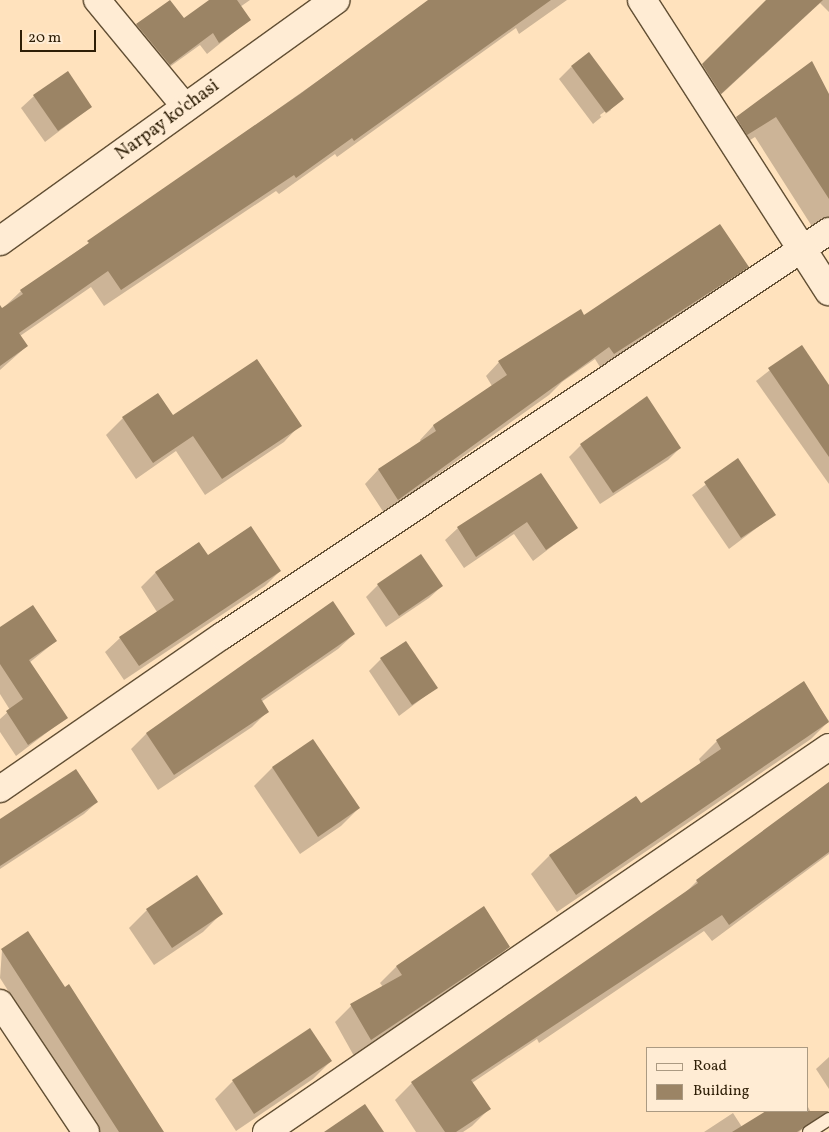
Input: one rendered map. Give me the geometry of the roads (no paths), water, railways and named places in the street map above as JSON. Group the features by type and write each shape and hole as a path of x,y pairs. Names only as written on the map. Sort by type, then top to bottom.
{"main road":[{"name":"Narpay ko'chasi","path":"0,241 336,0"},
{"path":"642,0 829,291"}],"street":[{"path":"97,0 186,108"},
{"path":"0,789 222,636 829,231"},
{"path":"266,1132 829,747"},
{"path":"0,1003 86,1132"}],"lane":[{"path":"809,1132 829,1119"}]}
